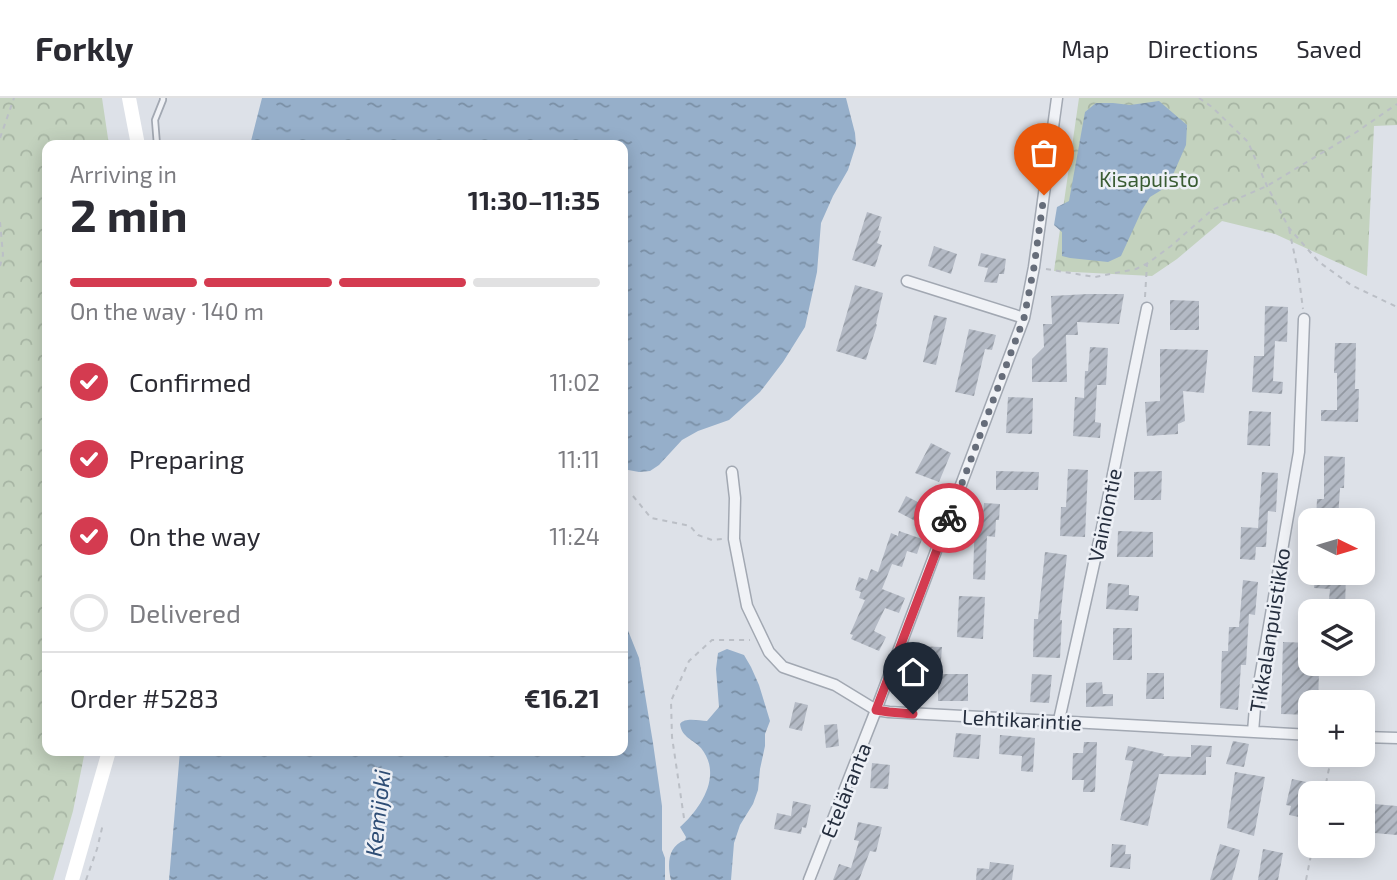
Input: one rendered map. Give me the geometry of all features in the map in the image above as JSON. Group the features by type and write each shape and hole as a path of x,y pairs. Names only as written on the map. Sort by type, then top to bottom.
{"main road":[{"path":"129,98 137,140"},
{"path":"72,880 108,756"}],"street":[{"name":"Eteläranta","path":"809,880 1024,318 1034,267 1057,98"},
{"path":"907,281 1024,318"},
{"name":"Vainiontie","path":"1059,720 1147,308"},
{"name":"Tikkalanpuistikko","path":"1253,732 1299,452 1304,319"},
{"name":"Lehtikarintie","path":"732,472 735,498 734,539 747,606 769,652 783,667 835,685 876,710 889,712 1298,734"},
{"path":"1375,737 1397,738"}],"lane":[{"path":"157,140 155,120 163,98"}],"path":[{"path":"0,138 14,98"},
{"path":"1199,98 1248,142 1289,228 1319,262 1351,285 1397,307"},
{"path":"1034,267 1095,277 1136,269 1171,246 1212,210 1267,186 1355,133 1397,104"},
{"path":"0,222 3,255 0,265"},
{"path":"1289,228 1304,319"},
{"path":"1147,263 1147,308"},
{"path":"633,496 651,518 690,526 698,535 712,540 734,539"},
{"path":"684,818 672,737 671,701 689,661 712,640 762,639"},
{"path":"1306,880 1310,858"}],"green space":[{"path":"0,98 102,98 108,140 42,140 42,756 84,756 73,811 53,880 0,880"},
{"name":"Kisapuisto","path":"1079,98 1397,98 1397,125 1374,126 1367,276 1275,234 1222,221 1152,276 1054,271"}],"water":[{"path":"262,98 846,98 856,145 848,170 821,223 817,272 805,327 783,362 760,392 729,420 682,440 659,465 650,471 639,472 628,470 628,140 251,140"},
{"path":"1159,101 1187,125 1186,145 1168,186 1150,197 1121,256 1108,262 1062,256 1062,232 1054,225 1057,207 1069,201 1085,112 1096,103 1130,105"},
{"name":"Kemijoki","path":"628,630 639,658 653,743 662,806 665,880 169,880 180,756 628,756"},
{"path":"727,649 744,655 759,685 770,721 765,734 758,790 734,843 731,880 671,880 670,856 686,837 680,827 702,801 710,780 707,758 701,748 683,732 680,724 689,720 707,721 719,707 716,669 718,653"}],"building":[{"path":"867,212 882,217 877,243 882,245 875,267 852,260"},
{"path":"934,246 957,254 951,274 928,266"},
{"path":"981,253 1006,259 1004,274 999,274 997,283 984,282 988,268 978,266"},
{"path":"855,285 883,293 866,360 836,351"},
{"path":"1124,294 1119,324 1077,322 1078,335 1066,335 1067,382 1032,382 1032,359 1044,347 1043,324 1052,324 1051,296"},
{"path":"1170,300 1199,301 1199,330 1170,330"},
{"path":"1265,306 1288,307 1287,342 1275,341 1273,381 1283,382 1282,394 1252,392 1254,356 1264,356"},
{"path":"934,315 947,318 936,365 923,362"},
{"path":"969,329 996,335 992,350 985,349 974,396 955,392"},
{"path":"1335,343 1356,343 1355,389 1359,389 1358,422 1321,421 1321,410 1337,410"},
{"path":"1090,347 1108,348 1106,385 1097,385 1095,422 1101,423 1100,438 1073,436 1075,397 1084,398 1085,371 1088,371"},
{"path":"1160,349 1208,350 1204,393 1183,391 1185,421 1178,424 1178,434 1147,436 1145,402 1160,401"},
{"path":"1008,397 1033,398 1032,434 1006,433"},
{"path":"1249,411 1271,412 1270,446 1247,445"},
{"path":"931,443 951,453 939,482 915,473"},
{"path":"1324,456 1345,457 1344,488 1340,488 1339,508 1317,508 1317,499 1324,499"},
{"path":"1068,469 1088,470 1085,537 1060,536 1061,507 1066,507"},
{"path":"996,471 1039,472 1038,490 996,490"},
{"path":"1162,471 1161,500 1134,500 1134,472"},
{"path":"1262,472 1278,473 1276,512 1268,511 1266,547 1256,547 1255,560 1240,559 1241,527 1258,528"},
{"path":"925,494 940,502 927,527 898,512 906,496 920,503"},
{"path":"984,503 1000,504 995,537 987,536 985,580 973,579 975,514 983,514"},
{"path":"899,531 922,539 917,554 907,551 902,567 892,564 882,589 905,598 899,613 885,608 874,631 886,637 879,651 851,639 853,635 850,634 865,600 859,598 861,592 855,590 859,577 867,580 871,569 878,572 891,533 898,536"},
{"path":"1118,531 1153,532 1153,557 1117,557"},
{"path":"1045,552 1067,555 1060,620 1060,658 1033,657 1034,619 1038,619"},
{"path":"1243,580 1258,582 1255,615 1249,614 1246,665 1241,665 1238,710 1220,708 1222,651 1228,651 1229,627 1239,627"},
{"path":"1108,583 1129,585 1129,595 1139,596 1138,611 1106,609"},
{"path":"1314,585 1346,585 1345,599 1329,599 1330,589 1314,588"},
{"path":"959,596 985,597 983,639 957,637"},
{"path":"1113,628 1132,628 1132,660 1113,660"},
{"path":"1283,642 1298,643 1298,676 1319,676 1318,690 1298,690 1298,715 1281,714"},
{"path":"912,646 942,647 941,660 912,659"},
{"path":"1147,673 1164,673 1164,699 1146,699"},
{"path":"938,674 968,674 968,701 938,701"},
{"path":"1032,674 1052,675 1049,703 1030,702"},
{"path":"1102,682 1103,694 1113,694 1113,706 1086,707 1086,683"},
{"path":"795,702 808,705 802,731 789,728"},
{"path":"837,724 839,746 826,748 824,725"},
{"path":"956,733 981,735 979,759 953,757"},
{"path":"1000,735 1035,738 1033,772 1021,771 1022,756 999,754"},
{"path":"1233,741 1249,744 1244,767 1226,764"},
{"path":"1084,742 1097,742 1095,792 1083,792 1084,780 1072,780 1073,753 1083,753"},
{"path":"1191,745 1212,746 1211,757 1206,757 1206,775 1159,774 1148,826 1120,820 1133,761 1125,760 1128,746 1164,754 1163,756 1191,757"},
{"path":"872,763 890,765 888,789 870,788"},
{"path":"1235,772 1265,777 1254,836 1227,828"},
{"path":"1292,779 1302,781 1298,781 1298,817 1289,815 1291,806 1286,805"},
{"path":"793,801 811,805 806,828 802,827 801,834 774,829 777,813 791,816"},
{"path":"1375,804 1397,806 1397,835 1375,833"},
{"path":"858,822 882,827 876,852 870,851 859,880 833,880 839,864 851,868 859,841 854,840"},
{"path":"1112,844 1126,845 1125,854 1131,854 1130,869 1110,867"},
{"path":"1220,844 1240,850 1232,880 1210,880"},
{"path":"1263,849 1283,853 1278,880 1258,880"},
{"path":"990,862 1014,865 1012,880 976,880 977,868 989,869"}],"way so far":[{"path":"949,518 1024,318 1044,195"}],"route":[{"path":"913,714 876,710 949,518"}]}
